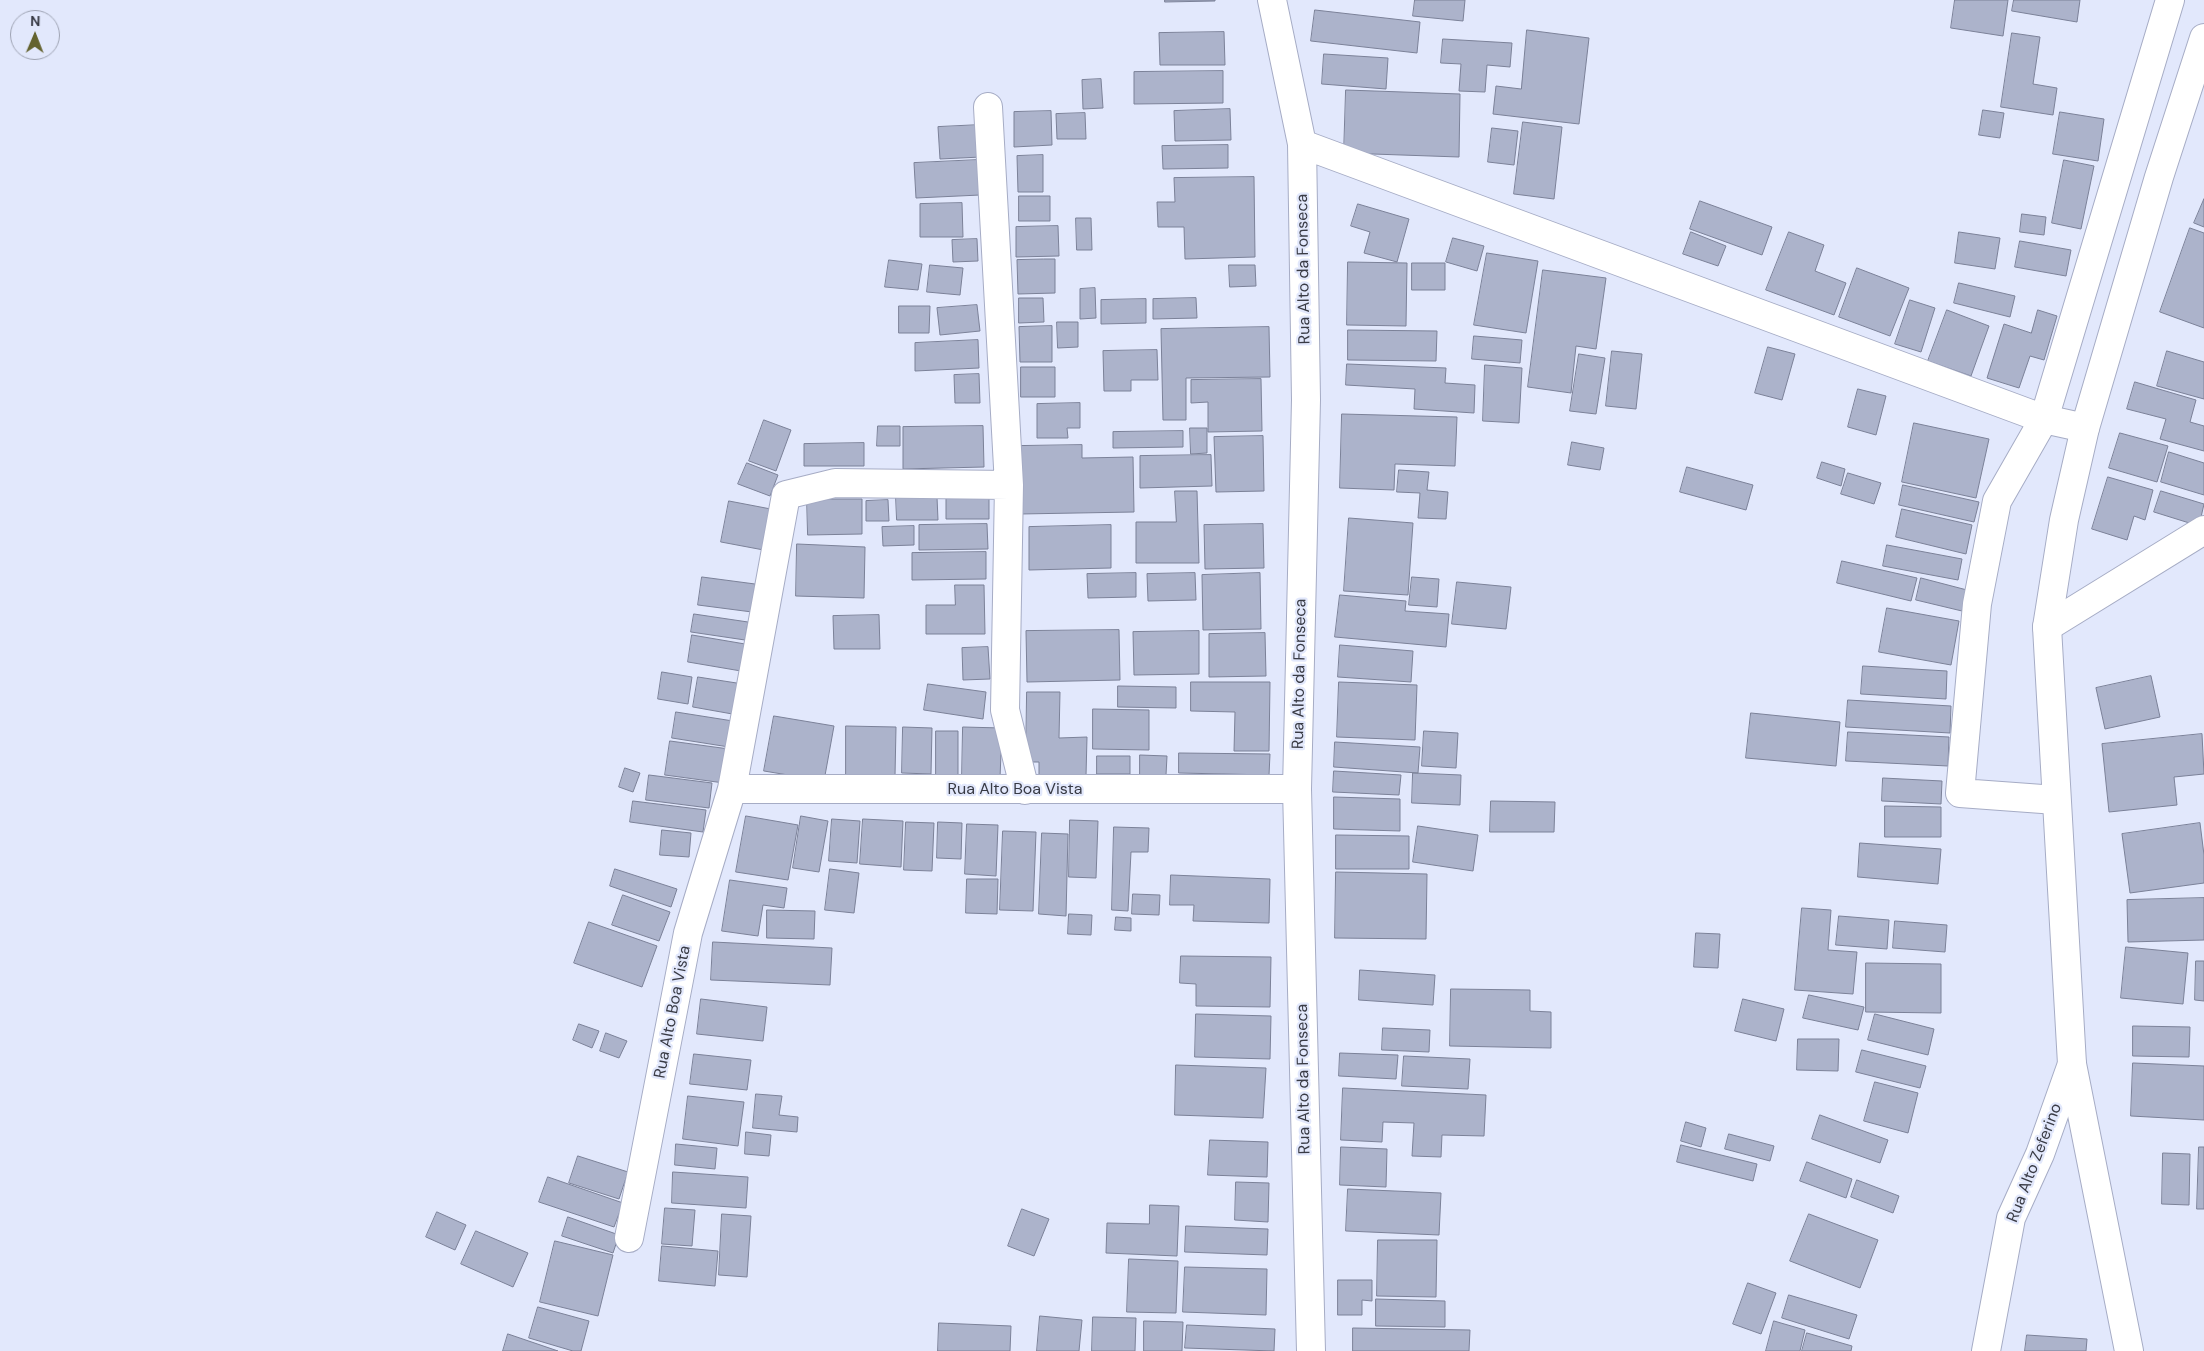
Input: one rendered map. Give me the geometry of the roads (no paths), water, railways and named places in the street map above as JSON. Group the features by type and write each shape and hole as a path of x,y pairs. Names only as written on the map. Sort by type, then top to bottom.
{"street":[{"name":"Rua Alto da Fonseca","path":"1272,0 1302,144 1306,400 1297,789 1311,1351"},
{"path":"2056,800 1960,793 1977,604 1997,501 2044,419 2170,0"},
{"path":"2129,1351 2072,1064 2047,627 2064,520 2085,428 2159,177 2204,38"},
{"path":"988,107 1008,486 1005,710 1025,790"},
{"path":"1302,144 2044,419 2085,428"},
{"name":"Rua Alto Boa Vista","path":"629,1238 688,933 732,790 786,495 835,483 1008,486"},
{"path":"2047,627 2204,530"},
{"name":"Rua Alto Boa Vista","path":"732,790 1297,789"},
{"name":"Rua Alto Zeferino","path":"1986,1351 2011,1218 2040,1154 2072,1064"}]}
